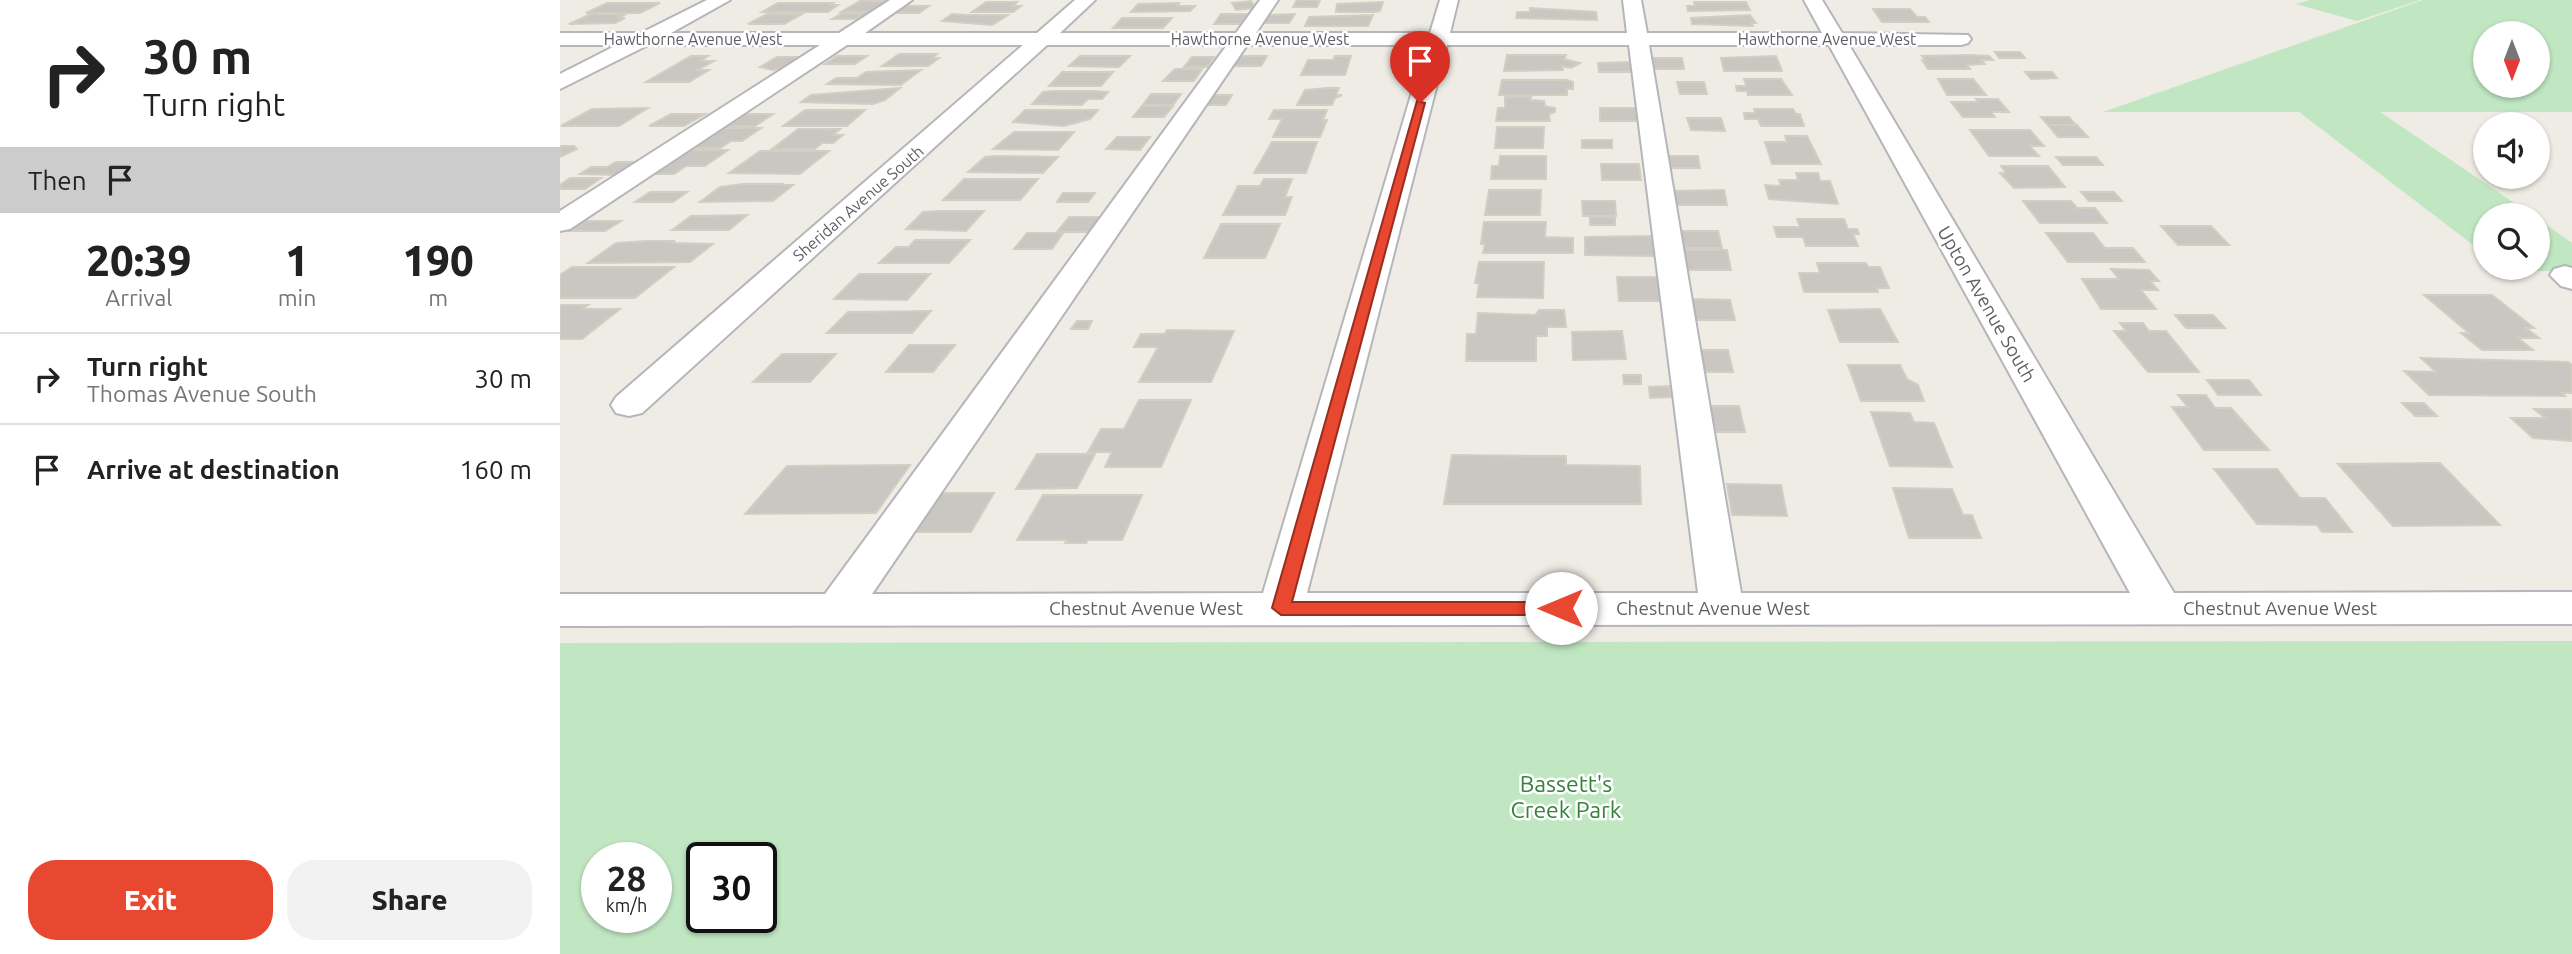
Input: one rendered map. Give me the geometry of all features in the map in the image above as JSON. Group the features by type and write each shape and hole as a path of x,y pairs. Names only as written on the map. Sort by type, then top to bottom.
{"street":[{"path":"560,82 721,0"},
{"path":"560,223 903,0"},
{"name":"Sheridan Avenue South","path":"629,405 1086,0"},
{"path":"838,609 1269,0"},
{"path":"1281,608 1448,0"},
{"path":"1632,0 1722,608"},
{"name":"Upton Avenue South","path":"1813,0 2161,608"},
{"name":"Hawthorne Avenue West","path":"560,39 1961,39"},
{"name":"Chestnut Avenue West","path":"560,610 2572,608"}],"green space":[{"path":"2310,0 2420,0 2357,21 2296,4"},
{"path":"2423,0 2572,0 2572,112 2380,112 2473,175 2473,189 2494,189 2514,203 2473,203 2473,245 2299,112 2103,112"},
{"path":"2550,227 2572,243 2572,271 2550,271"},
{"name":"Bassett's Creek Park","path":"2572,641 2572,954 560,954 560,643"}],"building":[{"path":"1297,0 1320,0 1317,7 1293,7"},
{"path":"860,1 889,1 871,12 841,12"},
{"path":"1251,1 1256,8 1236,10 1232,3"},
{"path":"986,2 1017,2 1013,6 1021,6 1013,12 972,12"},
{"path":"1383,2 1380,11 1336,12 1337,4"},
{"path":"1694,2 1746,2 1750,10 1688,11 1687,6 1695,6"},
{"path":"607,3 660,3 640,13 586,13"},
{"path":"778,3 838,5 828,12 762,12"},
{"path":"1179,3 1177,6 1195,6 1190,11 1131,12 1138,4"},
{"path":"904,6 929,6 919,13 893,13"},
{"path":"1530,8 1596,12 1597,20 1516,18 1517,12 1530,12"},
{"path":"1873,9 1910,9 1917,17 1925,17 1929,22 1882,22"},
{"path":"591,14 626,14 618,18 625,18 615,23 569,24"},
{"path":"767,14 802,14 784,24 748,24"},
{"path":"841,14 864,14 856,19 832,19"},
{"path":"952,14 1008,15 992,25 942,21"},
{"path":"1221,14 1249,14 1242,24 1214,24"},
{"path":"1295,14 1289,23 1262,23 1267,15"},
{"path":"1373,15 1368,26 1305,26 1309,17"},
{"path":"1750,15 1756,23 1752,23 1753,26 1692,24 1691,18"},
{"path":"1122,18 1172,18 1163,28 1113,28"},
{"path":"1995,52 2020,52 2025,58 1999,58"},
{"path":"899,54 937,54 932,58 939,58 928,66 882,66"},
{"path":"1507,55 1566,55 1564,59 1580,63 1571,68 1562,66 1563,70 1504,71"},
{"path":"691,56 708,56 701,61 714,61 698,70 709,70 689,82 646,82"},
{"path":"837,56 867,56 855,64 825,64"},
{"path":"1080,56 1130,56 1119,67 1069,66"},
{"path":"1237,56 1267,56 1261,66 1230,66"},
{"path":"1335,56 1351,56 1345,75 1301,75 1308,60 1333,60"},
{"path":"1776,56 1782,71 1724,71 1721,58"},
{"path":"1922,56 1989,56 1993,60 1981,60 1985,64 1967,65 1970,69 1928,69 1922,60 1925,60"},
{"path":"777,57 805,57 788,67 773,70 760,67"},
{"path":"1192,57 1214,57 1207,67 1184,67"},
{"path":"1650,58 1682,58 1684,69 1652,69"},
{"path":"1630,62 1632,72 1599,72 1598,63"},
{"path":"1175,69 1202,69 1194,81 1163,81"},
{"path":"921,70 901,85 827,84 836,78 857,78 866,72"},
{"path":"1062,72 1113,72 1101,86 1049,86"},
{"path":"2025,72 2052,72 2057,78 2031,79"},
{"path":"1744,79 1781,79 1792,95 1748,95 1747,91 1737,91 1736,86 1746,86"},
{"path":"1938,79 1973,79 1986,95 1947,95"},
{"path":"1502,80 1567,80 1573,82 1573,89 1567,89 1567,95 1499,95"},
{"path":"1677,82 1704,82 1707,94 1680,94"},
{"path":"900,88 885,100 873,104 801,102 811,95"},
{"path":"1339,88 1336,95 1342,95 1335,98 1332,105 1297,105 1305,90"},
{"path":"1043,92 1108,92 1102,99 1088,99 1082,105 1032,104"},
{"path":"1151,94 1181,94 1173,105 1143,105"},
{"path":"1209,95 1232,95 1226,105 1202,105"},
{"path":"1505,97 1531,97 1530,100 1544,101 1545,106 1555,108 1555,112 1549,114 1550,121 1496,121 1498,108 1505,108"},
{"path":"1976,99 1998,99 2009,112 1991,112 1995,117 1963,117 1951,102 1978,102"},
{"path":"1142,106 1173,106 1164,117 1133,117"},
{"path":"648,108 619,126 561,126 592,109"},
{"path":"1600,108 1636,108 1638,121 1600,121"},
{"path":"1754,109 1793,109 1796,114 1800,114 1804,126 1761,126 1758,119 1745,119 1744,113 1755,113"},
{"path":"805,110 865,110 847,126 783,126"},
{"path":"1025,110 1098,110 1090,119 1064,126 1013,122"},
{"path":"1274,110 1327,110 1323,120 1327,120 1320,137 1273,137 1282,119 1269,119"},
{"path":"671,114 705,114 684,126 649,126"},
{"path":"743,114 773,114 755,126 724,126"},
{"path":"2041,117 2069,117 2076,125 2048,125"},
{"path":"1687,118 1721,118 1725,131 1691,130"},
{"path":"2048,125 2077,125 2088,137 2058,137"},
{"path":"1497,127 1544,127 1543,148 1495,148"},
{"path":"723,128 761,128 742,141 731,141 720,148 692,148"},
{"path":"798,129 840,129 833,135 843,135 833,143 822,143 815,149 772,149"},
{"path":"1970,130 2030,130 2044,146 2030,146 2039,156 1989,156"},
{"path":"1014,132 1074,132 1058,150 993,149"},
{"path":"1785,136 1807,136 1821,164 1772,164 1765,142 1787,142"},
{"path":"1117,137 1150,137 1140,150 1106,149"},
{"path":"1582,140 1612,140 1612,148 1582,148"},
{"path":"1272,142 1317,142 1306,173 1254,173"},
{"path":"560,146 574,146 577,149 560,157"},
{"path":"684,150 728,150 705,166 686,166 674,174 647,174"},
{"path":"760,151 829,151 800,174 729,173"},
{"path":"1500,156 1546,156 1546,179 1491,179 1492,166 1499,166"},
{"path":"1666,156 1698,156 1700,168 1668,168"},
{"path":"985,157 1058,157 1043,173 968,172"},
{"path":"2056,157 2096,157 2103,165 2063,165"},
{"path":"616,162 640,162 620,175 580,174 591,167 607,167"},
{"path":"1601,164 1639,164 1641,180 1602,180"},
{"path":"2001,166 2048,166 2065,187 2014,188 2000,173 2006,173"},
{"path":"1796,173 1818,173 1820,181 1830,181 1838,204 1769,199 1765,185 1781,186 1779,180 1798,180"},
{"path":"570,178 601,178 585,189 560,189 560,185"},
{"path":"964,179 1038,179 1020,200 943,200"},
{"path":"1264,179 1292,179 1285,197 1292,197 1285,215 1223,215 1238,186 1260,186"},
{"path":"743,184 793,185 773,201 700,202 720,187"},
{"path":"1489,190 1541,190 1540,215 1485,215"},
{"path":"1724,190 1727,205 1674,205 1671,191"},
{"path":"650,192 687,192 673,202 635,202"},
{"path":"2081,192 2114,192 2122,201 2089,201"},
{"path":"1063,193 1095,193 1088,202 1057,202"},
{"path":"1582,201 1615,201 1616,216 1583,216"},
{"path":"2023,201 2071,201 2077,208 2095,208 2107,223 2040,223"},
{"path":"984,211 966,231 906,229 923,212"},
{"path":"747,215 729,230 672,230 691,216"},
{"path":"1069,217 1103,217 1093,232 1057,232"},
{"path":"1590,217 1615,217 1615,225 1590,225"},
{"path":"1797,219 1844,219 1848,229 1857,229 1859,234 1853,234 1858,246 1806,246 1803,237 1777,237 1774,227 1800,227"},
{"path":"585,221 621,221 605,231 570,231"},
{"path":"1484,222 1546,222 1545,237 1573,238 1573,253 1483,253 1485,244 1481,244"},
{"path":"1221,224 1280,224 1265,258 1204,258"},
{"path":"2161,226 2211,226 2229,245 2178,245"},
{"path":"1681,231 1718,231 1722,248 1684,248"},
{"path":"1027,233 1063,233 1052,249 1014,249"},
{"path":"2046,233 2093,233 2105,248 2133,248 2145,262 2068,262"},
{"path":"1652,236 1655,256 1585,255 1585,237"},
{"path":"915,240 970,240 949,263 879,263 896,247 909,247"},
{"path":"647,241 713,244 690,262 588,263 616,243"},
{"path":"1683,250 1727,250 1731,270 1686,270"},
{"path":"1479,262 1544,262 1543,298 1477,297 1479,283 1475,283"},
{"path":"1817,263 1866,263 1868,267 1880,267 1889,288 1877,288 1878,292 1804,292 1799,273 1820,273"},
{"path":"572,267 674,267 635,298 560,298 560,275"},
{"path":"2111,269 2149,270 2159,281 2150,281 2158,290 2141,290 2156,309 2101,309 2082,279 2119,279"},
{"path":"859,274 930,274 907,300 834,299"},
{"path":"1617,277 1659,277 1661,301 1619,301"},
{"path":"2424,295 2492,295 2534,328 2526,328 2539,338 2518,338 2533,350 2482,350 2461,333 2469,333"},
{"path":"1692,299 1730,300 1735,320 1696,320"},
{"path":"560,305 588,305 582,309 620,309 582,339 560,339"},
{"path":"1880,309 1898,342 1840,342 1828,310"},
{"path":"1539,310 1564,310 1566,327 1547,327 1547,336 1536,336 1536,361 1466,361 1467,334 1476,334 1478,313 1535,315"},
{"path":"931,311 912,333 827,333 848,312"},
{"path":"2175,315 2213,315 2225,328 2186,328"},
{"path":"1077,321 1092,321 1088,329 1071,329"},
{"path":"2120,323 2143,323 2149,331 2166,331 2199,372 2148,372 2114,331 2126,331"},
{"path":"1167,330 1234,331 1211,382 1139,382 1158,347 1134,347 1141,334 1165,334"},
{"path":"1622,331 1626,359 1573,360 1572,332"},
{"path":"909,345 955,345 933,372 886,372"},
{"path":"1698,350 1728,350 1733,372 1702,372"},
{"path":"782,354 836,354 810,382 753,382"},
{"path":"2421,358 2568,362 2572,365 2572,393 2562,393 2565,396 2429,395 2404,371 2436,372"},
{"path":"1848,365 1900,365 1907,379 1918,385 1924,401 1861,401"},
{"path":"1623,375 1641,375 1641,384 1624,384"},
{"path":"2207,380 2249,380 2261,395 2218,395"},
{"path":"1669,386 1671,397 1650,398 1649,387"},
{"path":"2178,395 2206,395 2215,408 2231,408 2269,450 2204,450 2172,407 2188,407"},
{"path":"1139,400 1191,400 1161,467 1105,467 1112,452 1088,452 1101,429 1124,429"},
{"path":"2402,403 2424,403 2437,416 2415,416"},
{"path":"1707,406 1739,406 1745,432 1711,432"},
{"path":"2534,409 2572,409 2572,441 2533,438 2511,418 2545,418"},
{"path":"1871,412 1910,413 1914,422 1934,423 1952,467 1890,466"},
{"path":"1037,454 1095,454 1077,488 1016,489"},
{"path":"1452,455 1566,456 1566,465 1640,466 1641,504 1444,504"},
{"path":"2440,463 2500,525 2393,526 2338,464"},
{"path":"910,465 876,513 745,514 787,466"},
{"path":"2214,469 2277,469 2300,498 2325,498 2352,532 2322,532 2317,525 2257,524"},
{"path":"1727,484 1781,485 1787,516 1732,515"},
{"path":"1893,488 1952,489 1963,515 1972,515 1981,538 1909,538"},
{"path":"940,493 994,493 971,532 914,532"},
{"path":"1043,495 1142,495 1122,540 1065,543 1067,540 1017,540"}],"route":[{"path":"1420,103 1281,608 1561,608"}]}
